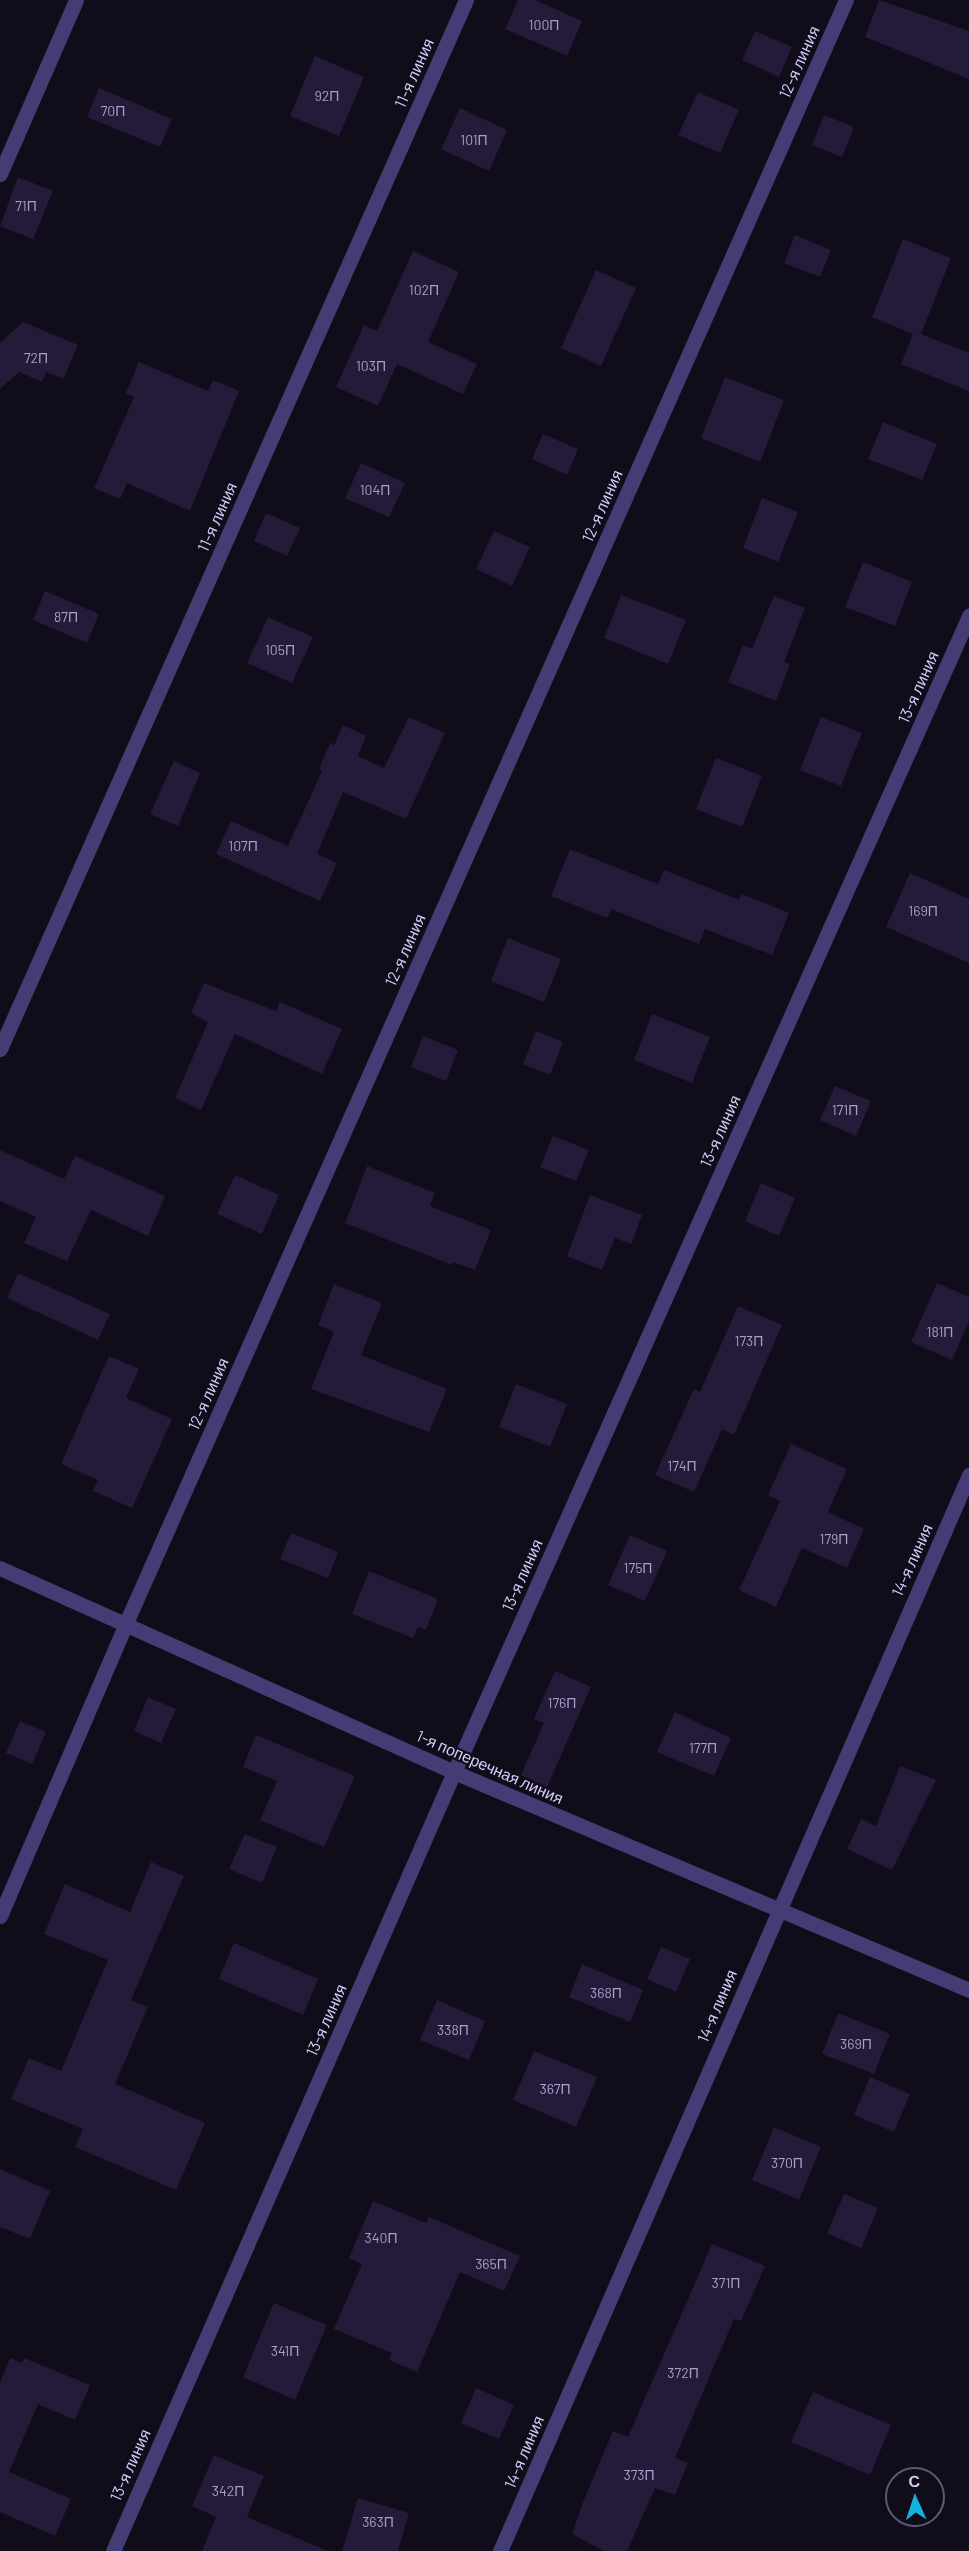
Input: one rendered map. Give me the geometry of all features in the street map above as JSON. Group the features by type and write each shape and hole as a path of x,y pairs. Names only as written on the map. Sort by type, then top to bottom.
{"street":[{"path":"0,174 76,0"},
{"name":"11-я линия","path":"0,1049 466,0"},
{"name":"12-я линия","path":"0,1916 126,1623 846,0"},
{"name":"13-я линия","path":"113,2551 454,1772 969,616"},
{"name":"14-я линия","path":"500,2551 969,1475"},
{"name":"1-я поперечная линия","path":"0,1568 454,1772 777,1911 969,1990"}],"building":[{"path":"518,0 535,0 582,21 567,56 505,29"},
{"path":"879,0 969,31 969,79 865,37"},
{"path":"755,31 792,47 779,77 742,60"},
{"path":"315,56 364,77 339,136 290,116"},
{"path":"99,88 172,119 160,147 87,117"},
{"path":"698,92 739,110 720,153 678,135"},
{"path":"460,108 507,130 489,171 441,149"},
{"path":"824,115 854,127 842,157 812,145"},
{"path":"18,177 53,191 33,239 0,226"},
{"path":"795,235 831,250 820,277 784,263"},
{"path":"903,239 951,258 921,334 969,353 969,391 901,364 913,334 872,317"},
{"path":"413,251 459,272 428,342 477,364 463,394 397,364 378,406 336,387 364,325 377,331"},
{"path":"596,270 636,288 601,366 561,348"},
{"path":"23,322 78,345 63,379 46,372 42,382 19,372 0,389 0,343"},
{"path":"139,362 208,391 213,380 239,391 190,511 127,483 120,499 94,488 134,397 126,393"},
{"path":"725,377 784,400 760,462 701,438"},
{"path":"883,422 937,444 922,480 868,459"},
{"path":"543,434 578,449 567,475 532,459"},
{"path":"361,463 405,483 389,517 345,498"},
{"path":"762,498 798,512 778,562 743,548"},
{"path":"266,513 300,528 287,556 254,541"},
{"path":"494,531 530,547 512,586 476,569"},
{"path":"863,562 912,582 895,626 845,607"},
{"path":"45,591 99,614 87,643 33,620"},
{"path":"621,595 686,620 668,664 604,638"},
{"path":"774,596 805,608 784,662 790,664 776,701 728,682 743,645 752,649"},
{"path":"268,617 313,637 292,683 247,663"},
{"path":"409,717 445,733 406,819 343,792 317,854 337,863 320,901 216,854 231,821 288,846 322,771 319,769 330,743 334,745 343,725 366,736 358,756 384,768"},
{"path":"821,717 862,733 841,786 800,770"},
{"path":"716,758 762,776 742,827 696,809"},
{"path":"174,761 200,773 178,826 150,814"},
{"path":"570,849 658,884 664,870 739,900 742,894 789,913 772,955 705,929 699,944 611,909 607,918 551,896"},
{"path":"910,873 969,899 969,963 886,927"},
{"path":"508,938 561,959 544,1002 491,981"},
{"path":"204,983 276,1011 280,1002 342,1029 322,1074 235,1034 201,1110 175,1098 208,1022 191,1013"},
{"path":"652,1014 710,1037 692,1083 634,1060"},
{"path":"536,1031 563,1042 550,1075 523,1064"},
{"path":"423,1036 458,1050 446,1081 411,1067"},
{"path":"835,1086 871,1101 856,1136 820,1120"},
{"path":"553,1136 589,1150 576,1181 540,1167"},
{"path":"0,1150 64,1179 75,1156 165,1196 148,1236 91,1210 67,1261 24,1243 36,1217 0,1201"},
{"path":"367,1166 435,1193 430,1206 491,1230 475,1270 453,1262 452,1265 345,1223"},
{"path":"235,1175 279,1195 262,1234 217,1214"},
{"path":"761,1183 795,1198 779,1236 745,1221"},
{"path":"590,1195 642,1215 631,1244 615,1238 602,1270 567,1256"},
{"path":"18,1273 110,1314 98,1340 7,1298"},
{"path":"937,1283 969,1297 969,1321 952,1360 911,1342"},
{"path":"334,1284 382,1303 361,1355 447,1389 429,1432 311,1389 334,1332 318,1325"},
{"path":"738,1306 782,1325 734,1435 722,1429 694,1492 655,1475 694,1389 700,1392"},
{"path":"109,1356 139,1369 126,1398 172,1419 132,1508 93,1491 98,1480 61,1464"},
{"path":"516,1384 567,1404 550,1447 499,1427"},
{"path":"791,1444 847,1469 828,1512 864,1529 847,1568 802,1548 776,1607 739,1590 780,1501 768,1495"},
{"path":"291,1533 338,1552 328,1578 280,1559"},
{"path":"630,1535 667,1551 645,1601 608,1585"},
{"path":"369,1571 438,1599 426,1630 418,1627 413,1638 352,1614"},
{"path":"555,1671 591,1687 547,1787 521,1775 544,1723 534,1719"},
{"path":"148,1697 176,1709 161,1743 134,1731"},
{"path":"675,1712 731,1738 714,1776 657,1752"},
{"path":"20,1721 46,1732 32,1764 6,1753"},
{"path":"256,1735 355,1776 324,1847 260,1820 277,1781 243,1767"},
{"path":"900,1766 936,1780 892,1870 847,1849 861,1819 876,1826"},
{"path":"245,1834 277,1847 262,1883 229,1869"},
{"path":"151,1862 184,1876 131,2000 148,2007 115,2084 205,2123 176,2190 75,2147 83,2129 11,2099 29,2058 61,2071 108,1960 44,1934 65,1884 130,1912"},
{"path":"234,1943 318,1979 303,2015 219,1979"},
{"path":"661,1947 690,1959 676,1992 647,1979"},
{"path":"582,1964 643,1990 630,2022 569,1997"},
{"path":"437,2000 485,2021 469,2060 420,2040"},
{"path":"838,2013 890,2034 874,2074 822,2054"},
{"path":"534,2051 597,2077 576,2127 513,2100"},
{"path":"870,2077 910,2094 894,2132 854,2115"},
{"path":"774,2127 821,2147 799,2200 752,2180"},
{"path":"0,2169 50,2191 30,2239 0,2227"},
{"path":"844,2194 878,2208 861,2248 827,2233"},
{"path":"373,2201 426,2223 429,2217 520,2256 504,2291 460,2272 417,2372 389,2360 392,2353 334,2329 362,2264 349,2258"},
{"path":"712,2244 765,2266 741,2321 734,2319 675,2458 688,2463 675,2495 655,2488 627,2551 604,2551 572,2534 583,2502 613,2431 628,2437"},
{"path":"274,2303 327,2325 295,2400 243,2377"},
{"path":"10,2358 22,2363 24,2358 90,2385 75,2420 38,2404 9,2472 71,2499 55,2536 0,2512 0,2383"},
{"path":"476,2388 514,2405 499,2439 461,2423"},
{"path":"813,2392 891,2425 870,2475 791,2442"},
{"path":"214,2455 264,2476 247,2517 328,2551 202,2551 216,2517 192,2506"},
{"path":"358,2498 409,2513 398,2551 342,2551"}]}
